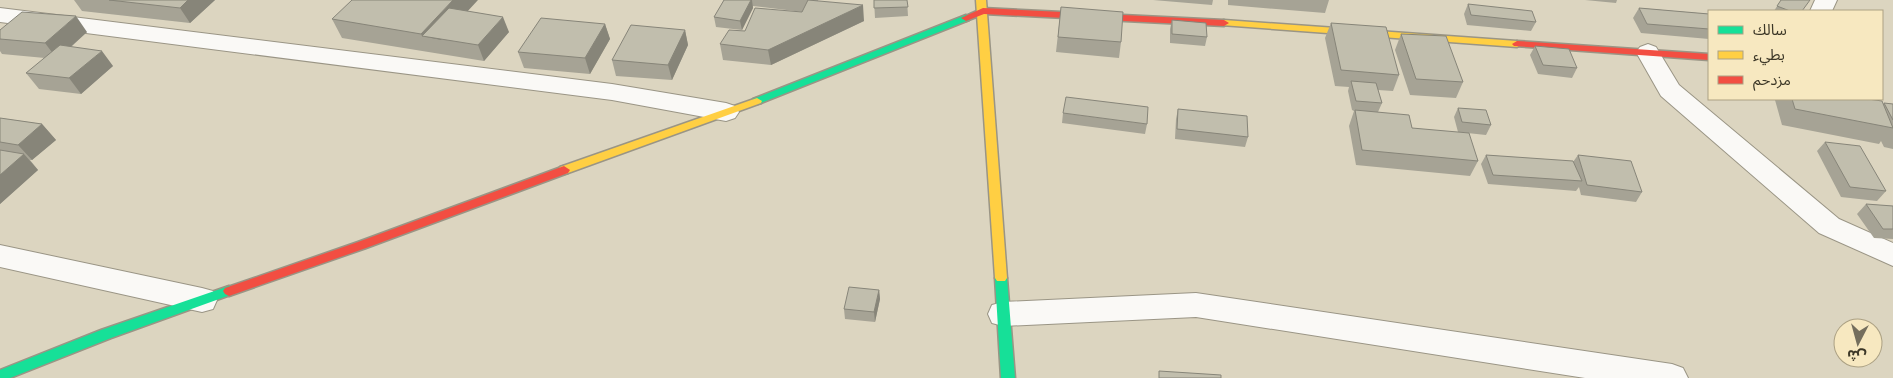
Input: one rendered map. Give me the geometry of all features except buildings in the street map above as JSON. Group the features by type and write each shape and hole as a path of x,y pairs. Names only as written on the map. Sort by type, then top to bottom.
{"street":[{"path":"982,6 1008,378"},
{"path":"0,376 106,334 726,112 982,6 1708,57"},
{"path":"0,15 612,92 726,112"},
{"path":"1648,52 1670,90 1829,226 1893,255"},
{"path":"0,256 202,300"},
{"path":"1003,314 1196,305 1672,378"}],"traffic: fast":[{"path":"757,101 966,18"},
{"path":"1001,278 1008,378"},
{"path":"0,376 106,334 229,291"}],"traffic: slow":[{"path":"981,0 1001,278"},
{"path":"1224,23 1517,44"},
{"path":"564,170 757,101"}],"traffic: jam":[{"path":"966,18 983,11 1224,23"},
{"path":"1517,44 1708,57"},
{"path":"229,291 362,245 564,170"}]}
